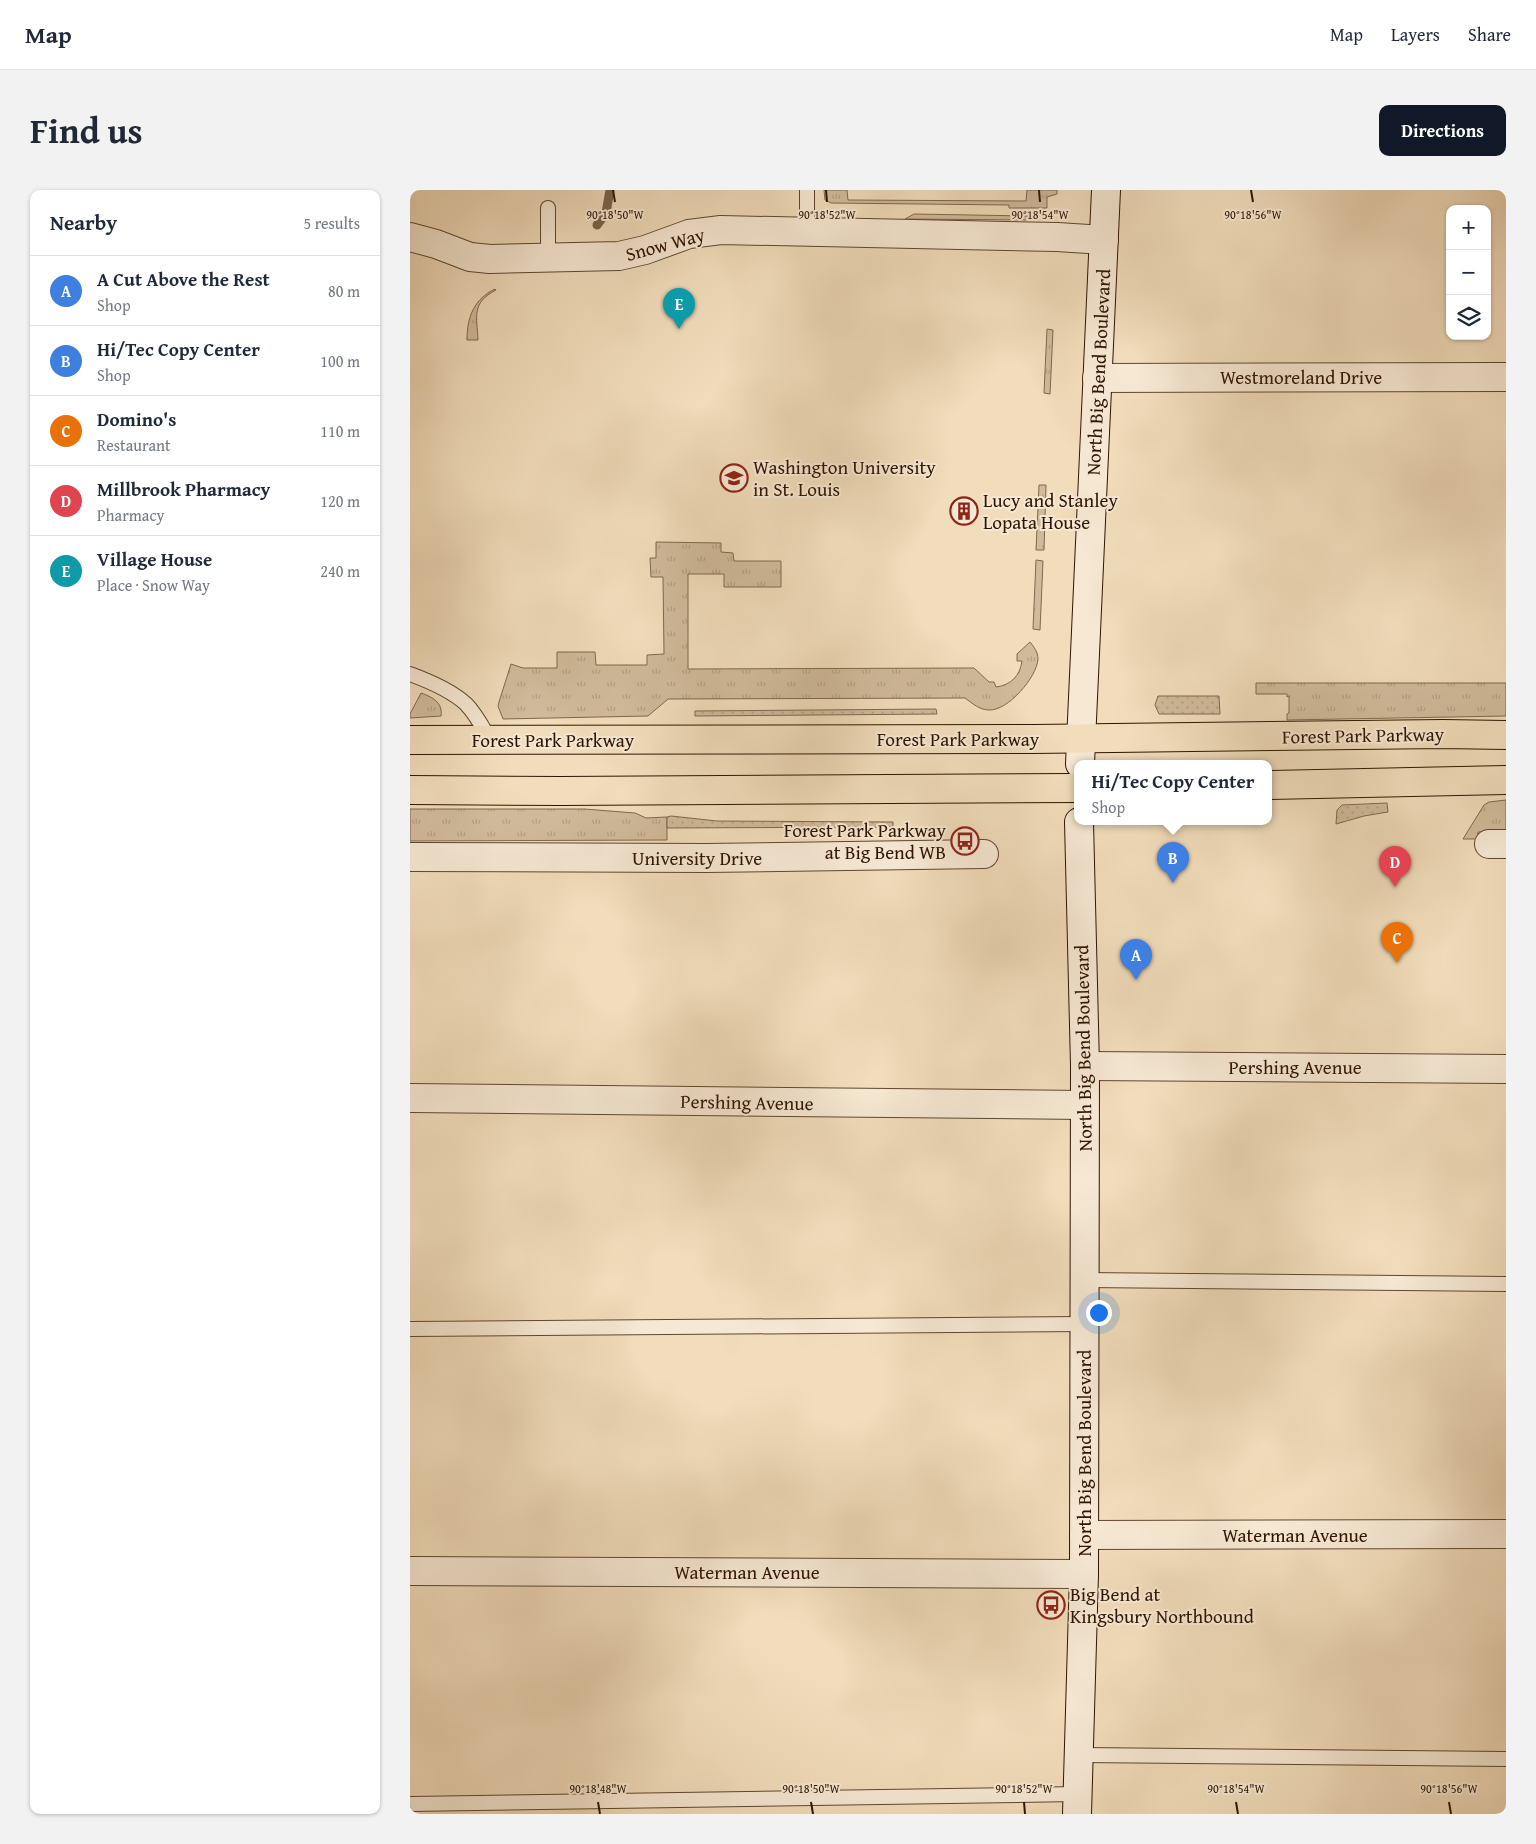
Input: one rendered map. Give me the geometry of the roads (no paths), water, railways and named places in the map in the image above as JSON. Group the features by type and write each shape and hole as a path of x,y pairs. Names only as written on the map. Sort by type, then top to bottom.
{"main road":[{"name":"Forest Park Parkway","path":"410,740 1081,751 1443,734 1506,735"},
{"path":"1272,785 1506,780"},
{"path":"410,790 1074,788"}],"street":[{"name":"North Big Bend Boulevard","path":"1081,751 1106,190"},
{"name":"Snow Way","path":"410,237 436,244 470,257 490,259 619,256 645,250 689,234 721,230 1104,240"},
{"name":"Westmoreland Drive","path":"1097,378 1506,377"},
{"name":"North Big Bend Boulevard","path":"1077,1804 1084,1574 1084,1066 1079,825"},
{"name":"University Drive","path":"410,856 706,858 984,854"},
{"name":"Pershing Avenue","path":"1084,1066 1506,1069"},
{"name":"Pershing Avenue","path":"410,1098 1084,1105"},
{"name":"Waterman Avenue","path":"1084,1535 1506,1534"},
{"name":"Waterman Avenue","path":"410,1571 1084,1574"}],"lane":[{"path":"807,190 808,232"},
{"path":"548,208 548,258"},
{"path":"410,674 449,691 466,704 476,716 490,740"},
{"path":"1084,1280 1506,1284"},
{"path":"410,1329 1084,1324"},
{"path":"1079,1755 1506,1759"},
{"path":"410,1804 1077,1804"}],"waterway":[{"path":"597,225 606,213 610,190"}],"place":[{"name":"Village House","path":"679,329"},
{"name":"Washington University in St. Louis","path":"734,478"},
{"name":"Lucy and Stanley Lopata House","path":"964,511"},
{"name":"Forest Park Parkway at Big Bend WB","path":"965,841"},
{"name":"Hi/Tec Copy Center","path":"1173,883"},
{"name":"Millbrook Pharmacy","path":"1395,887"},
{"name":"Domino's","path":"1397,963"},
{"name":"A Cut Above the Rest","path":"1136,980"},
{"name":"Big Bend at Kingsbury Northbound","path":"1051,1605"}]}
